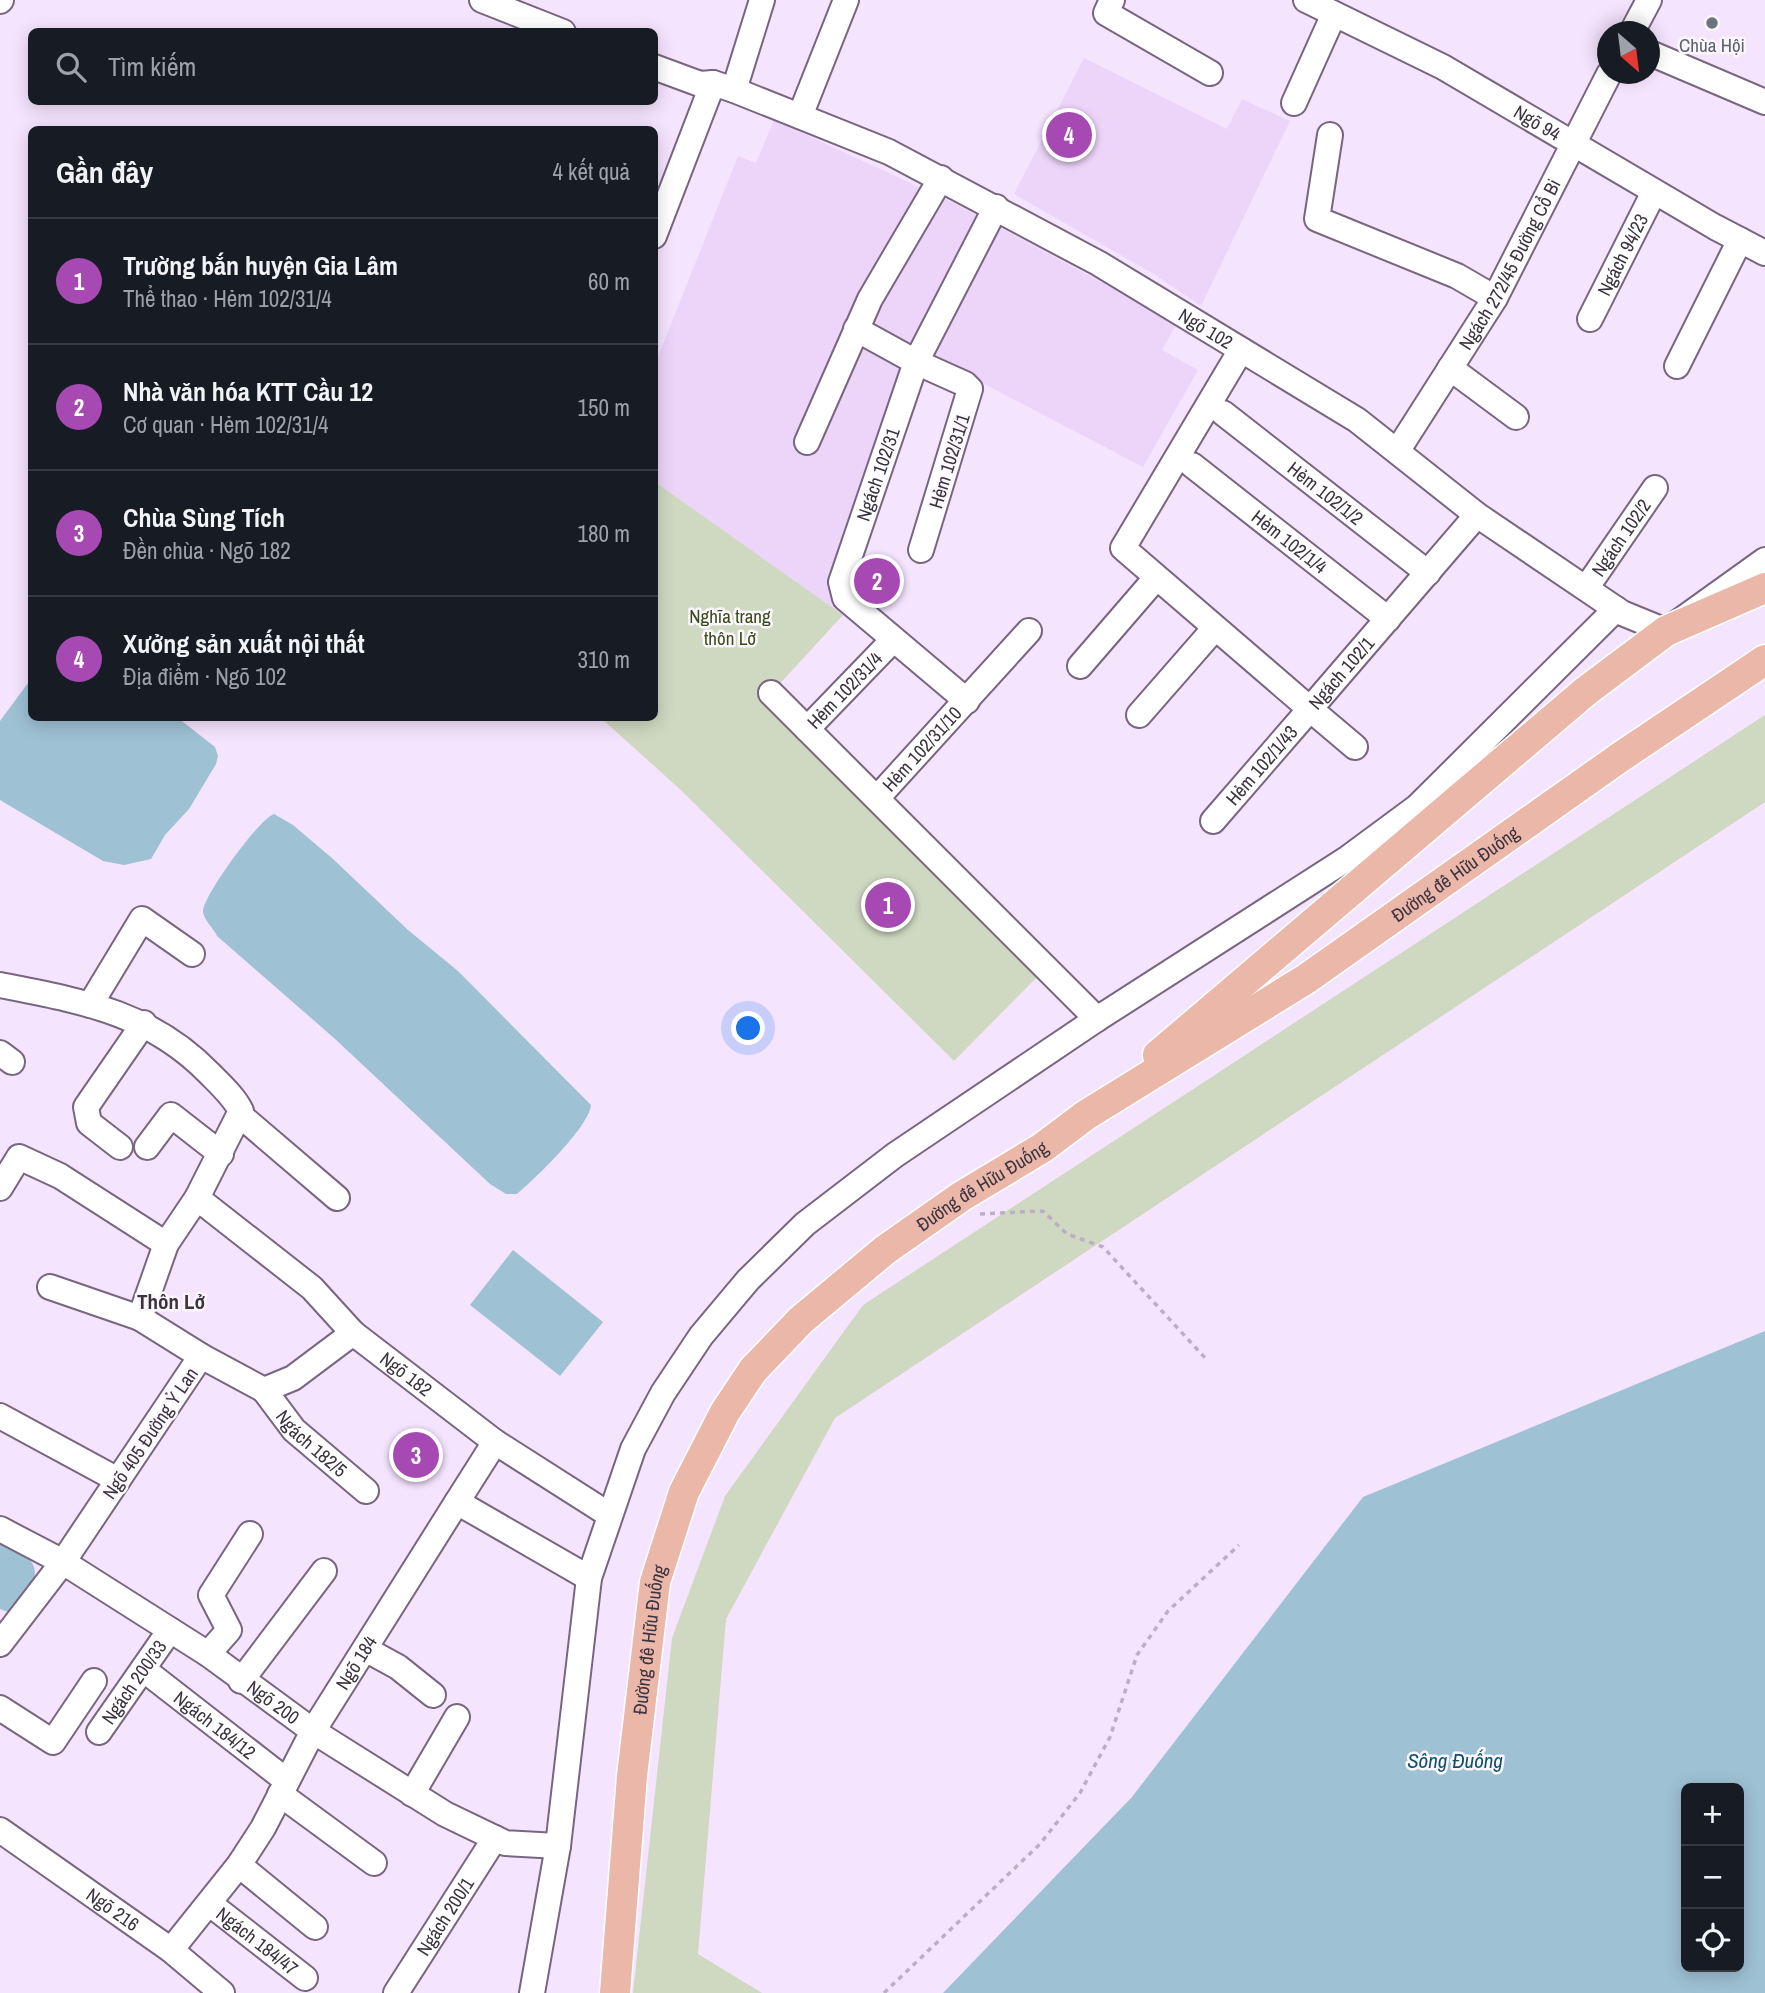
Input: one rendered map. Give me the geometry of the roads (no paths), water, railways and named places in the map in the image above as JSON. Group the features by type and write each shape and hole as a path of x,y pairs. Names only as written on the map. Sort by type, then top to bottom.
{"main road":[{"path":"1086,1115 1587,691 1666,631 1765,588"},
{"name":"Đường đê Hữu Đuống","path":"615,1993 632,1776 655,1582 684,1492 725,1412 753,1370 811,1311 885,1250 953,1203 1042,1148 1086,1115 1306,979 1619,758 1765,660"}],"street":[{"path":"482,0 553,28"},
{"path":"658,227 762,0"},
{"path":"800,116 846,0"},
{"path":"1112,0 1106,13 1210,73"},
{"name":"Ngõ 94","path":"1306,0 1443,67 1654,192 1765,253"},
{"path":"1638,21 1649,0"},
{"path":"1294,103 1334,14"},
{"path":"1660,57 1765,102"},
{"name":"Ngõ 102","path":"658,68 700,84 723,86 890,152 1098,263 1357,420 1477,515 1616,609 1666,631"},
{"name":"Ngách 272/45 Đường Cổ Bi","path":"1398,450 1495,298 1571,143 1603,84"},
{"path":"1330,135 1317,219 1457,276 1495,298"},
{"path":"807,442 856,329 941,178"},
{"name":"Ngách 94/23","path":"1590,319 1654,192"},
{"name":"Ngách 102/31","path":"967,701 892,641 845,598 841,582 916,362 996,207"},
{"path":"1677,366 1740,240"},
{"path":"856,329 916,362"},
{"name":"Ngách 102/1","path":"1241,350 1123,548 1310,709 1477,515"},
{"name":"Hẻm 102/31/1","path":"916,362 965,384 970,389 921,550"},
{"path":"1450,368 1516,417"},
{"name":"Hẻm 102/1/2","path":"1223,413 1428,572"},
{"name":"Hẻm 102/1/4","path":"1192,465 1388,619"},
{"name":"Ngách 102/2","path":"1587,587 1655,488"},
{"path":"1666,631 1765,560"},
{"path":"1080,666 1156,578"},
{"path":"532,1993 558,1846 589,1578 608,1514 633,1449 663,1393 701,1336 748,1280 805,1224 895,1154 1097,1019 1348,858 1417,807 1616,609"},
{"path":"1139,715 1215,628"},
{"name":"Hẻm 102/31/10","path":"878,797 1029,631"},
{"name":"Hẻm 102/31/4","path":"892,641 807,729 878,797 1097,1019"},
{"path":"771,693 807,729"},
{"path":"1310,709 1355,747"},
{"name":"Hẻm 102/1/43","path":"1213,821 1310,709"},
{"path":"90,1004 142,919 192,954"},
{"path":"2,990 90,1004 144,1023 183,1048 200,1063 238,1105 241,1116 337,1198"},
{"path":"120,1147 89,1123 86,1107 144,1023"},
{"path":"147,1147 171,1115 221,1154"},
{"path":"140,1318 166,1244 197,1198 241,1116"},
{"path":"0,1188 19,1157 60,1176 166,1244"},
{"name":"Ngõ 182","path":"197,1198 312,1288 353,1333 495,1443 608,1514"},
{"name":"Ngõ 405 Đường Ỷ Lan","path":"0,1644 63,1562 201,1356 140,1318 50,1287"},
{"path":"201,1356 264,1390 293,1378 353,1333"},
{"name":"Ngách 182/5","path":"264,1390 294,1430 366,1491"},
{"path":"0,1416 118,1480"},
{"name":"Ngõ 184","path":"171,1950 240,1865 313,1731 495,1443"},
{"path":"457,1502 589,1578"},
{"name":"Ngõ 200","path":"0,1529 63,1562 208,1654 241,1681 313,1731 412,1794 495,1838 533,1846 558,1846"},
{"path":"208,1654 229,1630 211,1595 250,1534"},
{"path":"241,1681 324,1571"},
{"name":"Ngách 200/33","path":"99,1732 170,1630"},
{"path":"365,1648 398,1667 433,1695"},
{"name":"Ngách 184/12","path":"143,1669 374,1863"},
{"path":"0,1708 53,1742 94,1681"},
{"path":"412,1794 457,1717"},
{"name":"Ngõ 216","path":"0,1830 171,1950 222,1993"},
{"name":"Ngách 200/1","path":"396,1993 495,1838"},
{"path":"240,1865 315,1927"},
{"name":"Ngách 184/47","path":"210,1904 305,1978"}],"water":[{"path":"28,683 28,721 182,721 215,747 218,756 189,809 165,835 151,859 124,865 103,861 0,800 0,721"},
{"path":"274,814 293,825 333,859 408,930 458,971 591,1105 588,1115 571,1139 517,1194 506,1194 490,1184 334,1038 217,936 207,921 203,912 205,904 221,875 257,829"},
{"path":"513,1250 603,1322 560,1376 470,1305"},
{"name":"Sông Đuống","path":"1765,1331 1765,1993 943,1993 1132,1797 1363,1497"},
{"path":"0,1534 25,1554 35,1570 31,1587 13,1614 0,1609"}],"place":[{"name":"Chùa Hội","path":"1712,23"},
{"name":"Xưởng sản xuất nội thất","path":"1069,135"},
{"name":"Nhà văn hóa KTT Cầu 12","path":"877,581"},
{"name":"Trường bắn huyện Gia Lâm","path":"888,905"},
{"name":"Chùa Sùng Tích","path":"416,1455"}],"district":[{"name":"Thôn Lở","path":"171,1301"}],"park label":[{"name":"Nghĩa trang thôn Lở","path":"730,627"}]}
